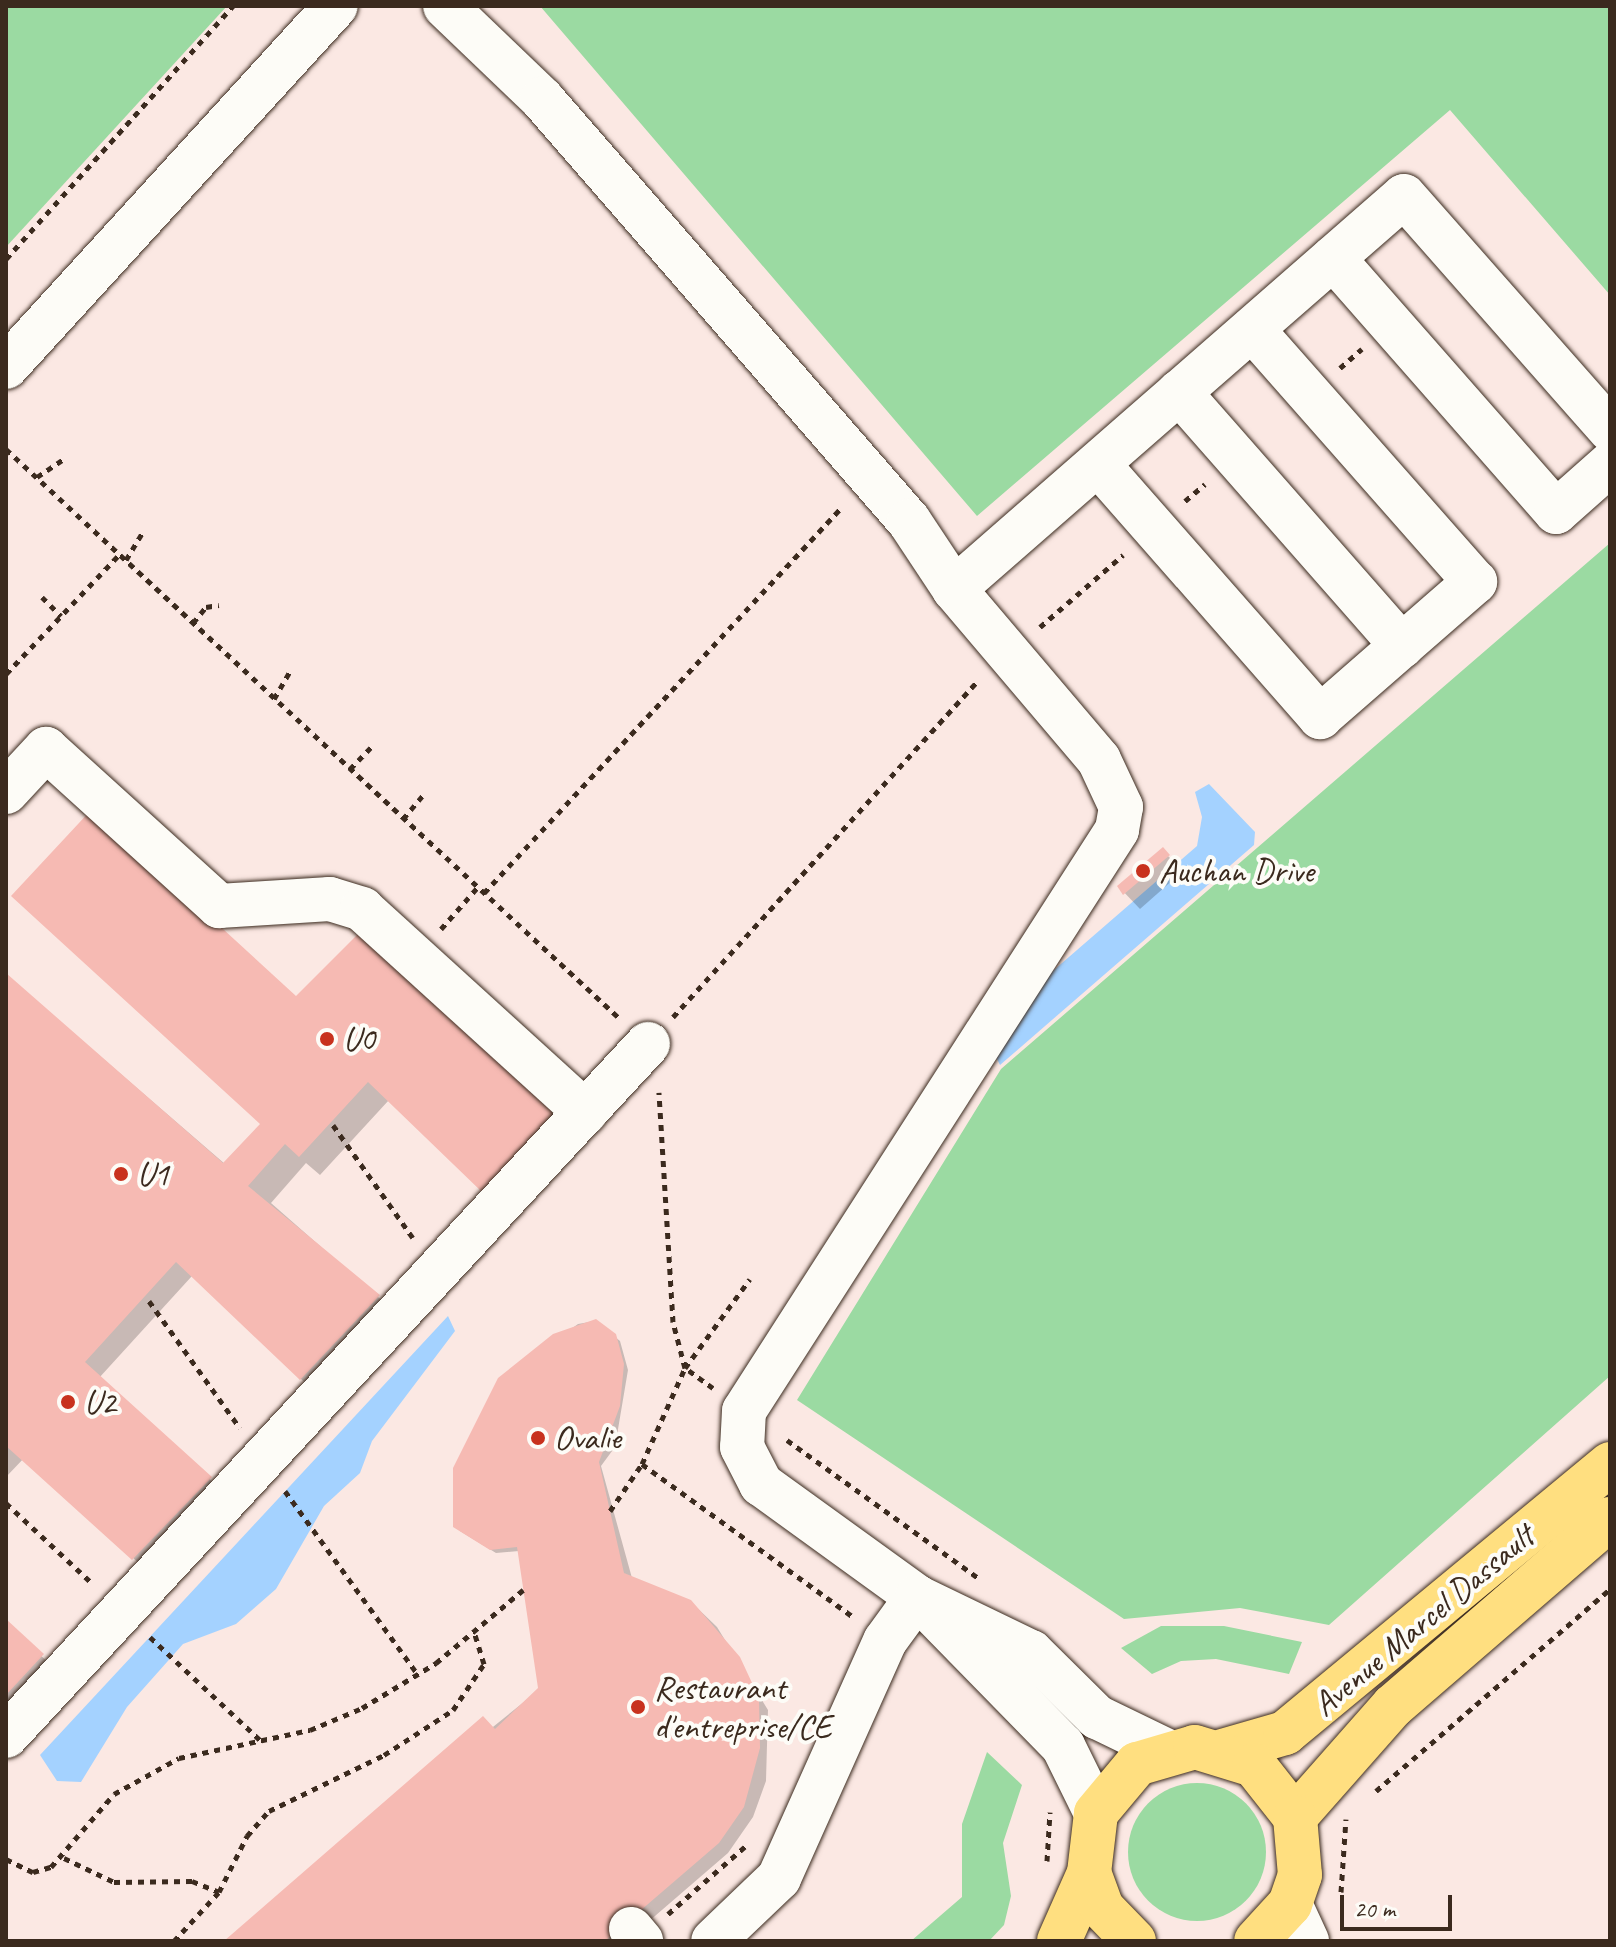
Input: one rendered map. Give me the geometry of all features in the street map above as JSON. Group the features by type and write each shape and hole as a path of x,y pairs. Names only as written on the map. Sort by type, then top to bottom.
{"main road":[{"name":"Avenue Marcel Dassault","path":"1167,1751 1223,1751 1285,1733 1610,1464"},
{"name":"Avenue Marcel Dassault","path":"1295,1817 1393,1706 1610,1519"},
{"path":"1059,1941 1069,1870 1096,1813 1113,1785 1167,1751"},
{"path":"1223,1751 1279,1787 1295,1817 1302,1846 1299,1922 1256,1941"},
{"path":"1069,1870 1134,1941"}],"lane":[{"path":"6,367 336,6"},
{"path":"455,15 542,99 909,521 954,589 1117,786 1117,830 744,1411 742,1447 761,1484 917,1597 1063,1746 1096,1813"},
{"path":"954,589 1404,196 1610,430"},
{"path":"1333,258 1556,512 1610,464"},
{"path":"1098,464 1320,717 1402,646 1475,582 1252,329"},
{"path":"1179,392 1402,646"},
{"path":"6,792 46,749 219,906 330,899 362,909 585,1112"},
{"path":"6,1736 648,1044"},
{"path":"713,1941 779,1878 861,1628 917,1597"},
{"path":"917,1597 1031,1652 1097,1717 1167,1751"}],"path":[{"path":"6,259 233,6"},
{"path":"37,477 64,459"},
{"path":"484,893 869,478"},
{"path":"126,560 144,530"},
{"path":"6,674 120,554"},
{"path":"42,597 61,616"},
{"path":"193,623 206,607 219,605"},
{"path":"274,699 290,671"},
{"path":"350,769 373,745"},
{"path":"403,819 423,795"},
{"path":"463,904 477,888"},
{"path":"333,1125 437,1272"},
{"path":"750,1279 685,1368 990,1586"},
{"path":"642,1464 861,1628"},
{"path":"1369,1797 1610,1589"},
{"path":"6,1859 33,1872 64,1858 88,1820 139,1777 179,1758 310,1730 362,1708 474,1631 523,1590"},
{"path":"174,1941 219,1892 247,1836 269,1811 305,1788 384,1755 453,1710 484,1664 474,1631"},
{"path":"1052,1803 1069,1870"},
{"path":"1345,1818 1357,1807"},
{"path":"637,1936 757,1836"},
{"path":"64,1858 114,1882 192,1881 219,1892"}],"green space":[{"path":"6,6 227,6 6,247"},
{"path":"540,6 1610,6 1610,295 1450,110 977,516"},
{"path":"1610,543 1610,1376 1329,1625 1240,1608 1124,1619 797,1400 1001,1069"},
{"path":"1161,1626 1224,1626 1302,1642 1289,1674 1216,1659 1181,1661 1152,1674 1121,1648"},
{"path":"987,1752 1022,1785 1003,1843 1011,1896 1004,1925 989,1941 911,1941 962,1897 962,1824"},
{"path":"1197,1783 1223,1789 1246,1803 1260,1826 1266,1852 1260,1878 1246,1901 1223,1915 1197,1921 1171,1915 1148,1901 1134,1878 1128,1852 1134,1826 1148,1803 1171,1789"}],"water":[{"path":"1209,784 1255,832 1254,845 1000,1065 996,1057 1047,976 1197,846 1202,817 1195,792"},
{"path":"448,1316 455,1331 372,1441 360,1473 324,1506 276,1589 236,1624 183,1644 127,1707 81,1782 57,1781 40,1755"}],"building":[{"path":"92,809 296,996 363,929 559,1107 482,1192 368,1082 299,1157 285,1144 248,1186 380,1295 300,1380 176,1262 85,1362 212,1477 132,1560 6,1446 6,973 223,1163 260,1124 11,896"},
{"name":"Auchan Drive","path":"1163,847 1170,855 1123,895 1117,886"},
{"name":"Restaurant d'entreprise/CE","path":"596,1319 616,1334 624,1364 620,1406 599,1462 624,1573 691,1600 740,1657 759,1698 760,1748 744,1807 719,1843 605,1941 224,1941 483,1716 495,1729 538,1688 517,1547 490,1550 453,1527 453,1468 498,1378 553,1334"},
{"path":"6,1619 44,1654 6,1695"}],"place":[{"name":"Auchan Drive","path":"1143,871"},
{"name":"U0","path":"327,1039"},
{"name":"U1","path":"121,1174"},
{"name":"U2","path":"68,1402"},
{"name":"Ovalie","path":"538,1438"},
{"name":"Restaurant d'entreprise/CE","path":"638,1707"}]}
